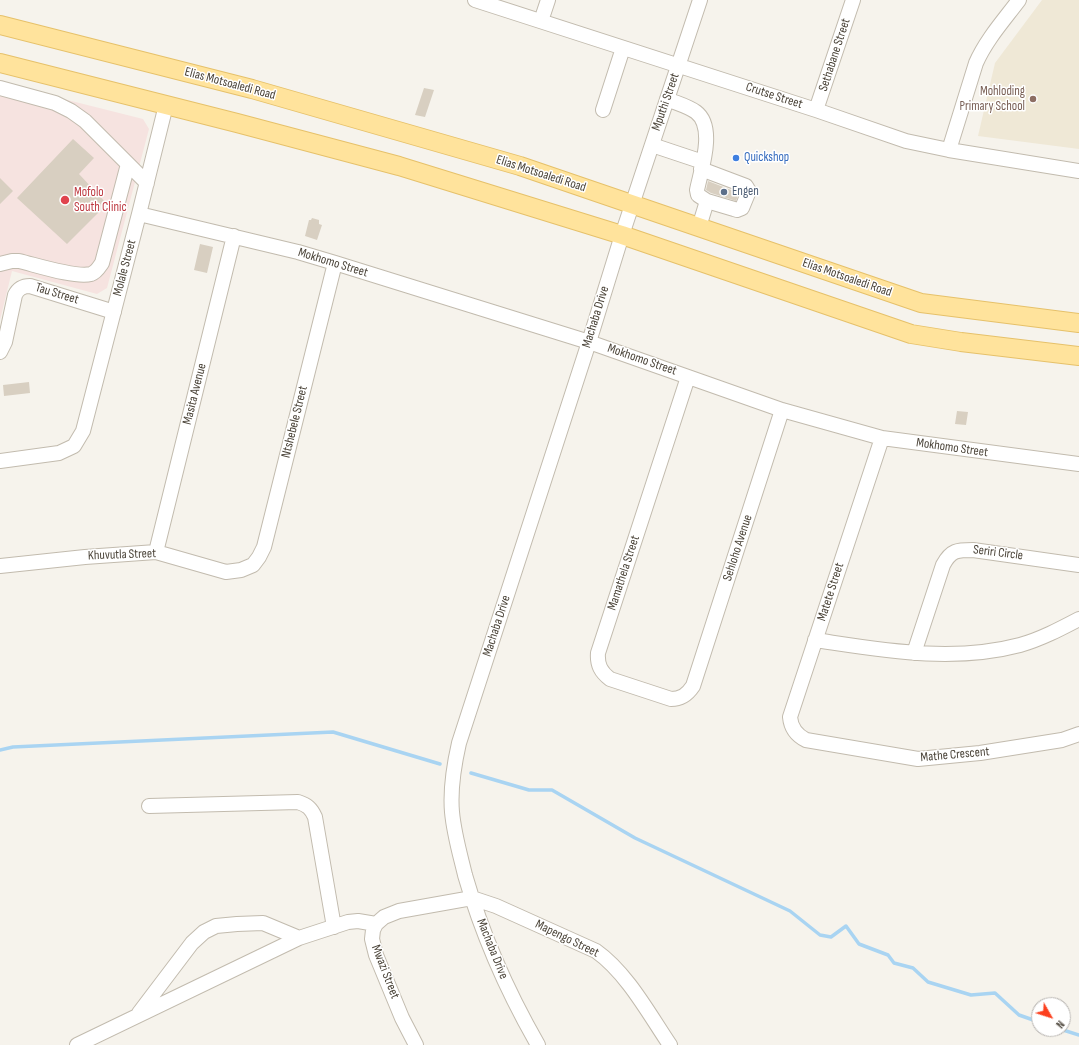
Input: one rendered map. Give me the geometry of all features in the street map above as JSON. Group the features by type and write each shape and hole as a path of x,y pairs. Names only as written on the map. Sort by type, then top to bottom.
{"main road":[{"name":"Elias Motsoaledi Road","path":"0,25 252,88 520,166 921,303 1079,323"},
{"path":"0,62 166,104 399,166 622,235 911,334 962,342 1079,356"}],"street":[{"name":"Crutse Street","path":"475,0 816,110 906,141 949,150 1079,171"},
{"path":"541,21 548,0"},
{"name":"Mputhi Street","path":"632,204 700,0"},
{"name":"Sethabane Street","path":"816,110 853,0"},
{"path":"949,150 976,63 991,37 1019,0"},
{"path":"603,110 623,48"},
{"path":"0,88 55,103 71,111 85,121 147,183"},
{"path":"652,145 702,165 743,184 748,188 744,205 737,210 707,201 700,197 697,193 702,165 706,150 706,131 702,118 695,112 667,99"},
{"name":"Molale Street","path":"0,461 59,453 74,446 83,431 166,104"},
{"path":"0,264 19,261 77,275 91,274 97,271 102,263 128,164"},
{"path":"699,227 707,201"},
{"name":"Machaba Drive","path":"538,1045 522,1018 501,973 472,898 457,844 452,811 454,763 461,735 632,204"},
{"name":"Mokhomo Street","path":"139,214 234,236 335,263 588,342 782,410 882,438 1079,464"},
{"name":"Masita Avenue","path":"156,552 234,236"},
{"name":"Ntshebele Street","path":"241,570 253,565 264,547 335,263"},
{"name":"Tau Street","path":"0,352 5,342 15,295 21,287 30,286 114,312"},
{"name":"Mamathela Street","path":"688,377 597,660 599,667 610,679 670,699 678,699 693,686"},
{"name":"Sehloho Avenue","path":"693,686 782,410"},
{"name":"Matete Street","path":"806,740 799,737 794,731 790,717 882,438"},
{"name":"Seriri Circle","path":"914,653 943,565 948,556 957,551 974,550 1079,564"},
{"name":"Khuvutla Street","path":"0,566 85,557 156,552 226,572 241,570"},
{"path":"815,640 895,652 954,655 997,650 1022,645 1079,620"},
{"name":"Mathe Crescent","path":"806,740 918,759 980,754 1062,740 1079,734"},
{"path":"149,806 298,802 306,804 312,809 315,817 334,926"},
{"path":"77,1045 299,938 348,922 358,921 376,924 384,917 398,911 472,898"},
{"name":"Mapengo Street","path":"472,898 496,906 596,951 612,963 624,977 670,1045"},
{"path":"138,1016 192,943 204,932 216,926 263,923 299,938"},
{"name":"Mwazi Street","path":"376,924 373,930 372,939 376,955 402,1018 416,1045"}],"shaded area":[{"name":"Mohloding Primary School","path":"1042,0 1079,0 1079,149 978,136 995,63"},
{"name":"Mofolo South Clinic","path":"0,83 143,119 149,129 107,288 97,294 12,271 0,320"}],"building":[{"path":"424,88 434,90 425,117 415,115"},
{"path":"73,139 94,158 79,174 107,204 67,244 17,198"},
{"path":"0,178 13,191 0,204"},
{"path":"708,181 739,193 736,201 706,190"},
{"path":"312,218 319,220 319,224 322,225 317,240 305,236 309,220"},
{"path":"200,244 213,247 207,273 194,270"},
{"path":"29,382 30,393 4,396 3,385"},
{"path":"957,411 968,412 966,425 955,424"}],"waterway":[{"path":"0,750 13,747 333,732 440,764"},
{"path":"471,773 529,790 552,790 635,838 790,911 820,935 831,937 846,926 859,944 888,955 894,963 913,968 928,982 971,995 995,993 1019,1015 1031,1019"},
{"path":"1071,1032 1079,1035"}],"place":[{"name":"Mohloding Primary School","path":"1033,99"},
{"name":"Quickshop","path":"736,158"},
{"name":"Engen","path":"724,192"},
{"name":"Mofolo South Clinic","path":"65,200"}]}
